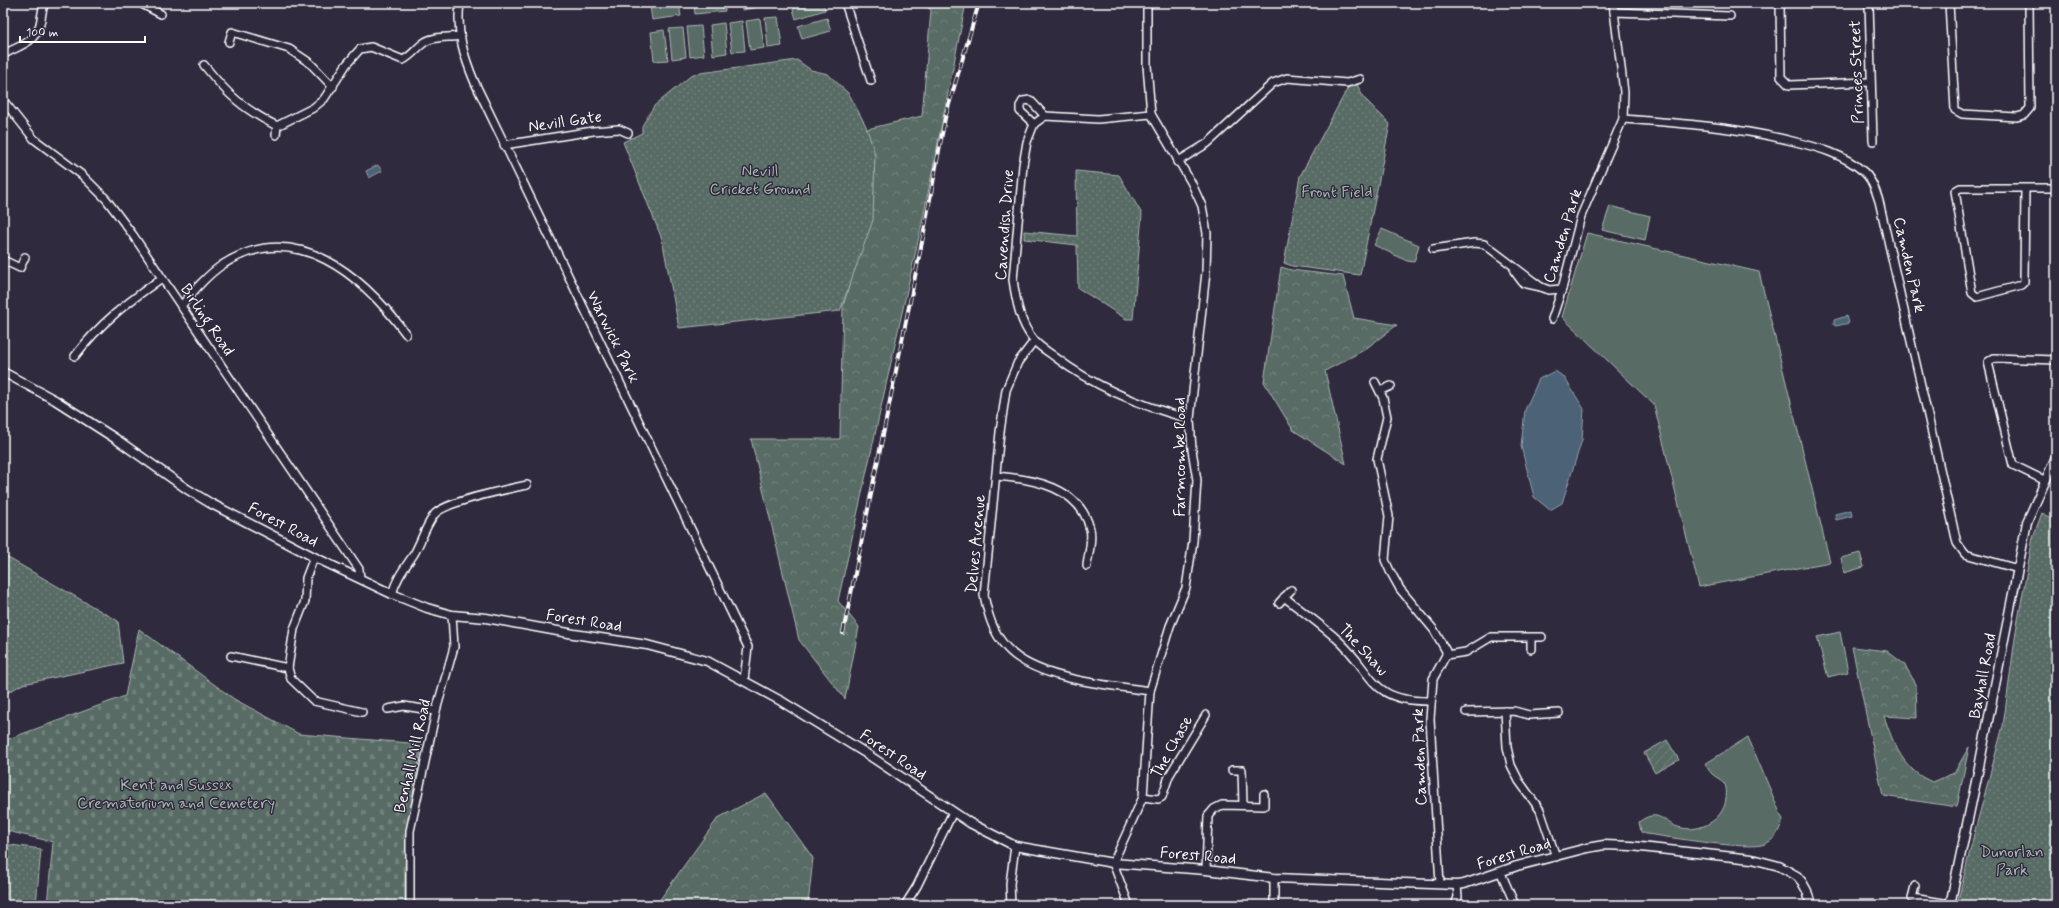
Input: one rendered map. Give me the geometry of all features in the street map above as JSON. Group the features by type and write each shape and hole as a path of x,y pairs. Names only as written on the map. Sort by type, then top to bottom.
{"street":[{"path":"3,55 24,46 33,38 39,28 45,3"},
{"path":"140,3 161,14"},
{"name":"Warwick Park","path":"460,3 460,36 464,55 504,145 748,647 744,680"},
{"path":"845,3 871,81"},
{"name":"Farmcombe Road","path":"1113,863 1143,797 1150,691 1170,626 1186,588 1193,541 1197,480 1192,450 1190,419 1206,272 1206,233 1202,206 1191,182 1151,114 1147,65 1147,3"},
{"name":"Camden Park","path":"1552,319 1562,290 1581,216 1623,119 1624,92 1613,3"},
{"path":"1780,3 1781,77 1789,85 1870,82"},
{"name":"Princes Street","path":"1869,3 1870,82 1873,141"},
{"path":"1949,3 1954,110 1962,114 2018,117 2024,115 2030,108 2029,4"},
{"path":"1614,12 1730,16"},
{"path":"229,42 232,32 290,50 310,63 333,86"},
{"path":"277,126 313,108 324,99 346,65 360,49 371,47 403,60 409,58 425,42 432,39 460,36"},
{"path":"204,66 226,92 256,115 277,126"},
{"path":"1178,162 1208,143 1273,83 1287,78 1347,83 1360,79"},
{"name":"Birling Road","path":"3,100 34,138 82,175 106,199 133,235 359,569 360,578"},
{"path":"1045,116 1030,100 1023,101 1020,106 1020,111 1034,124 1045,116 1098,119 1151,114"},
{"name":"Camden Park","path":"1623,119 1719,126 1765,134 1818,147 1848,160 1865,173 1874,186 1879,201 1957,543 1965,554 2018,569"},
{"name":"Cavendish Drive","path":"1034,124 1027,142 1023,165 1013,280 1020,312 1034,341 1073,371 1114,394 1155,410 1190,419"},
{"path":"276,135 277,126"},
{"name":"Nevill Gate","path":"504,145 606,130 619,129 628,133"},
{"path":"2025,188 2024,282 2021,286 1977,297 1972,292 1955,191 1960,188 2025,188 2056,188"},
{"path":"1433,250 1474,243 1484,244 1510,266 1523,284 1549,290 1562,290"},
{"path":"180,306 222,265 237,257 261,248 287,247 317,254 340,268 380,301 406,334"},
{"path":"3,260 20,268 25,257"},
{"path":"75,356 92,334 122,306 162,278"},
{"name":"Delves Avenue","path":"1034,341 1018,362 1006,390 984,596 993,628 1007,648 1021,659 1047,672 1099,684 1150,691"},
{"path":"2044,480 2013,465 1988,362 1994,358 2056,360"},
{"name":"Forest Road","path":"3,372 55,400 116,439 187,489 314,558 392,594 427,608 452,615 492,619 574,634 647,645 707,661 744,680 836,734 953,812 985,832 1015,846 1113,863 1206,870 1274,878 1456,885 1501,873 1518,866 1604,845 1752,859 1779,866 1797,876 1807,891 1811,905"},
{"path":"1375,382 1386,406 1387,417 1377,458 1389,516 1385,560 1400,589 1441,640 1446,655 1466,652 1491,637 1542,637"},
{"path":"1380,391 1391,386"},
{"name":"Bayhall Road","path":"1950,905 2027,522 2044,480 2056,457"},
{"path":"996,476 1024,478 1067,494 1082,508 1091,530 1088,566"},
{"path":"392,594 397,578 414,553 434,515 440,509 474,498 527,485"},
{"path":"314,558 306,578 305,601 294,629 288,668 291,679 314,700 362,712"},
{"path":"1279,603 1291,590"},
{"name":"The Shaw","path":"1284,597 1337,640 1376,686 1386,693 1399,697 1418,701 1431,701"},
{"name":"Benhall Mill Road","path":"410,905 410,831 436,711 454,647 452,615"},
{"path":"1530,638 1531,649"},
{"name":"Camden Park","path":"1440,884 1438,833 1430,745 1431,701 1433,679 1446,655"},
{"path":"231,656 288,668"},
{"path":"388,710 404,706 436,711"},
{"path":"1466,712 1505,711 1529,715 1559,713"},
{"path":"1505,711 1507,746 1511,765 1519,781 1540,810 1556,857"},
{"name":"The Chase","path":"1143,797 1158,799 1162,797 1169,776 1206,715"},
{"path":"1232,770 1242,770 1243,805"},
{"path":"1206,870 1208,816 1214,809 1222,805 1264,806 1264,794"},
{"path":"904,905 917,886 953,812"},
{"path":"1011,905 1010,884 1015,846"},
{"path":"1113,863 1129,905"},
{"path":"1501,873 1515,905"},
{"path":"1274,878 1274,905"},
{"path":"1455,905 1458,897 1456,885"},
{"path":"1915,886 1912,898 1950,905"}],"green space":[{"path":"679,3 681,16 652,20 650,6"},
{"path":"694,3 724,3 725,11 695,14"},
{"path":"741,3 771,3 771,5 742,10"},
{"path":"812,3 823,3 825,10 796,19 793,9"},
{"path":"922,3 966,3 922,223 838,601 859,627 845,699 799,640 751,439 840,439 843,306 868,222 867,129 922,116 931,10"},
{"path":"778,17 782,46 768,48 765,18"},
{"path":"827,18 831,31 802,39 798,26"},
{"path":"760,19 764,48 750,50 746,21"},
{"path":"742,21 745,51 732,52 728,23"},
{"path":"724,23 727,53 713,55 710,25"},
{"path":"701,26 704,55 690,57 687,27"},
{"path":"683,28 686,57 672,59 669,29"},
{"path":"664,30 668,60 654,61 651,32"},
{"name":"Nevill Cricket Ground","path":"797,60 811,70 828,74 849,94 866,126 875,154 873,220 840,311 679,328 662,239 623,142 642,133 642,126 654,106 693,74"},
{"name":"Front Field","path":"1350,84 1357,84 1363,97 1390,124 1360,275 1292,266 1284,263 1300,176"},
{"path":"1076,171 1119,175 1142,214 1133,319 1126,319 1078,288 1077,245 1024,239 1024,231 1077,236"},
{"path":"1610,206 1650,216 1645,240 1602,230"},
{"path":"1382,229 1419,245 1414,262 1407,261 1374,245"},
{"path":"1587,233 1759,272 1830,562 1699,587 1654,405 1562,317"},
{"path":"1281,267 1291,270 1343,276 1354,318 1397,325 1364,350 1325,371 1346,464 1293,430 1264,382"},
{"name":"Dunorlan Park","path":"2042,513 2056,520 2056,905 1957,905 1974,834 2003,726 2016,631 2033,537"},
{"path":"1860,553 1864,567 1844,573 1841,558"},
{"path":"3,555 118,621 123,663 23,684 3,695"},
{"name":"Kent and Sussex Crematorium and Cemetery","path":"139,629 234,699 299,734 422,744 408,823 405,869 405,905 47,905 53,842 3,830 3,741 125,696"},
{"path":"1840,632 1848,672 1828,677 1817,637"},
{"path":"1852,647 1887,651 1904,664 1916,684 1917,718 1884,716 1896,746 1907,764 1914,771 1933,782 1954,773 1969,747 1957,807 1883,796"},
{"path":"1748,737 1783,820 1772,840 1765,844 1756,846 1742,846 1689,840 1641,832 1639,822 1651,816 1660,817 1673,825 1685,829 1700,827 1713,821 1722,811 1725,804 1726,788 1724,783 1712,774 1705,764"},
{"path":"1667,740 1679,760 1655,773 1644,753"},
{"path":"766,793 813,858 808,905 656,905 718,818"},
{"path":"3,844 41,849 36,905 3,905"}],"water":[{"path":"378,165 382,171 369,178 366,171"},
{"path":"1847,316 1849,323 1836,326 1834,325 1834,320"},
{"path":"1555,371 1564,377 1584,409 1582,440 1562,503 1550,510 1534,497 1521,446 1525,410 1539,379"},
{"path":"1851,510 1852,516 1836,520 1835,514"}],"railway":[{"path":"843,633 923,237 945,118 979,3"}]}
